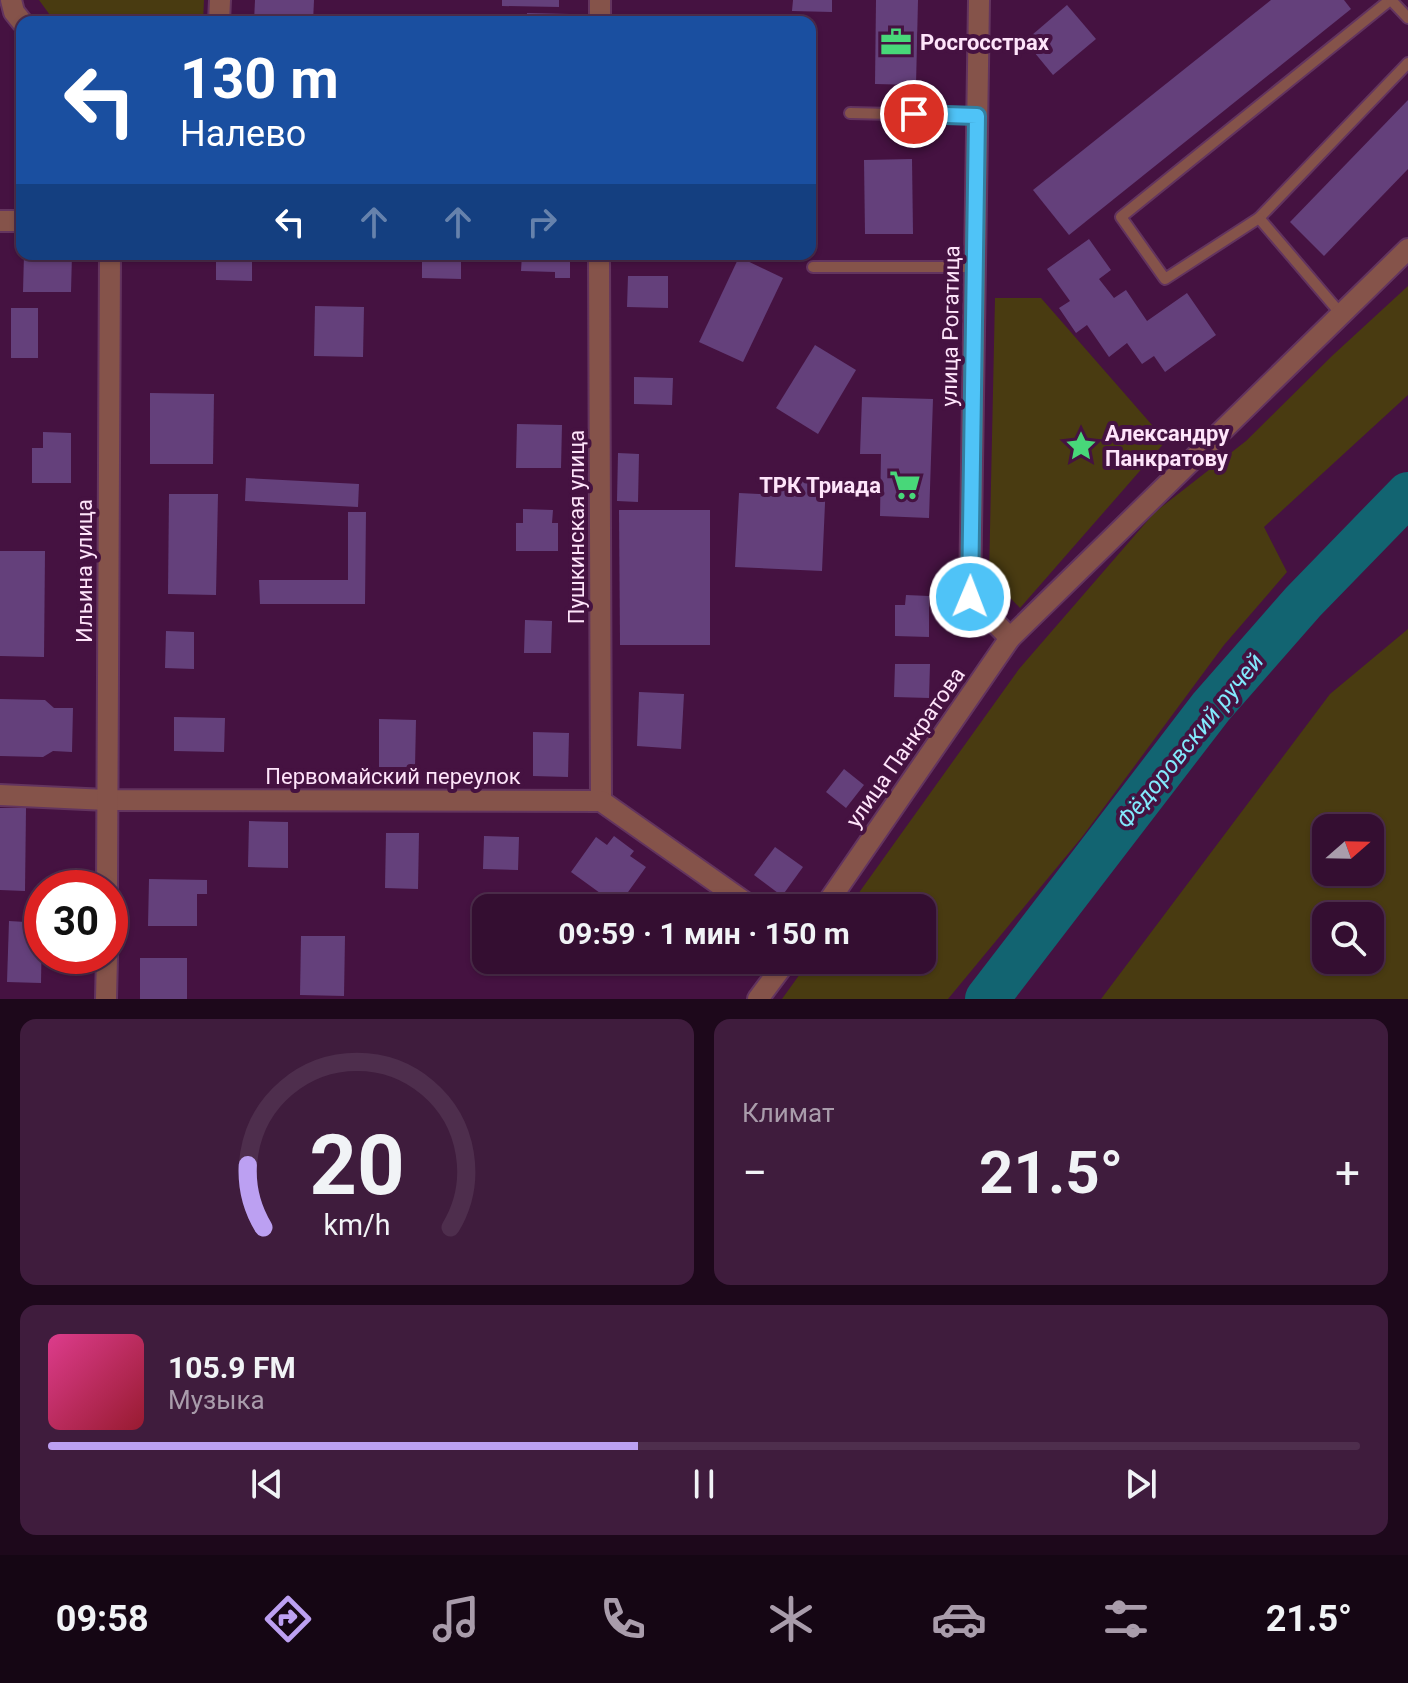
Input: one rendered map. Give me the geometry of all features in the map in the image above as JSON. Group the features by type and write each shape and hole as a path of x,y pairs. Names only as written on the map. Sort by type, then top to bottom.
{"street":[{"name":"улица Рогатица","path":"979,0 970,597 1010,638"},
{"name":"улица Панкратова","path":"834,894 1010,638 1408,249"},
{"name":"Ильина улица","path":"107,870 110,260"},
{"name":"Пушкинская улица","path":"599,260 601,801"},
{"name":"Первомайский переулок","path":"0,795 107,800 601,801"},
{"path":"601,801 733,894"},
{"path":"106,999 107,974"},
{"path":"758,999 777,974"}],"lane":[{"path":"1408,18 1391,0 1121,217 1165,279 1259,218 1408,63"},
{"path":"850,113 977,116"},
{"path":"1259,218 1341,314"},
{"path":"813,267 975,267"}],"shaded area":[{"path":"39,0 204,0 203,16 51,16"},
{"path":"1408,286 1408,395 1264,527 1287,572 1224,645 1082,837 948,999 782,999 800,974 936,974 936,894 858,894 1019,669 1155,512 1246,441"},
{"path":"995,298 1041,298 1166,441 1020,608 989,576"},
{"path":"1408,629 1408,999 1101,999 1330,694"}],"building":[{"path":"255,0 314,0 313,16 254,16"},
{"path":"502,0 559,0 559,7 502,6"},
{"path":"793,0 832,0 832,12 792,11"},
{"name":"Росгосстрах","path":"876,0 918,0 916,85 875,84"},
{"path":"1271,0 1344,0 1351,9 1069,235 1033,190"},
{"path":"1067,5 1096,39 1053,75 1025,41"},
{"path":"527,13 570,14 570,16 527,16"},
{"path":"1408,100 1408,169 1324,256 1290,222"},
{"path":"912,159 913,234 865,234 864,160"},
{"path":"1089,239 1111,270 1099,279 1114,298 1126,290 1147,321 1187,293 1216,335 1165,372 1154,356 1142,364 1127,343 1109,357 1087,325 1076,333 1059,308 1070,301 1047,269"},
{"path":"24,260 72,260 71,292 23,292"},
{"path":"216,260 252,260 252,281 216,280"},
{"path":"422,260 461,260 461,279 422,278"},
{"path":"522,260 570,260 570,278 555,278 555,272 521,271"},
{"path":"738,260 745,260 783,278 743,362 699,342"},
{"path":"628,276 668,276 668,308 627,307"},
{"path":"315,306 364,307 363,357 314,356"},
{"path":"11,308 38,308 38,358 11,358"},
{"path":"815,345 856,370 818,434 776,408"},
{"path":"634,377 673,378 672,405 634,404"},
{"path":"150,393 214,394 213,464 150,464"},
{"name":"ТРК Триада","path":"862,397 933,399 929,518 880,516 881,454 860,454"},
{"path":"517,424 562,425 561,468 516,468"},
{"path":"43,432 71,433 71,483 32,483 32,448 43,448"},
{"path":"618,453 639,454 638,502 617,501"},
{"path":"246,478 359,484 358,507 245,501"},
{"path":"781,479 826,481 822,571 735,567 739,493 780,495"},
{"path":"169,494 218,494 216,595 168,594"},
{"path":"523,509 553,510 552,523 558,523 558,551 516,551 516,523 523,523"},
{"path":"619,510 710,510 710,645 620,645"},
{"path":"348,512 366,512 365,604 260,604 259,580 348,580"},
{"path":"0,551 45,551 44,657 0,656"},
{"path":"906,595 929,596 929,637 895,636 895,605 905,605"},
{"path":"525,620 552,621 551,653 524,653"},
{"path":"166,631 194,632 194,669 165,668"},
{"path":"895,664 930,664 929,698 894,697"},
{"path":"639,692 684,694 681,749 637,746"},
{"path":"0,699 45,700 54,708 73,708 72,752 53,751 43,757 0,756"},
{"path":"174,717 225,718 224,752 174,751"},
{"path":"379,719 416,720 415,767 379,767"},
{"path":"533,732 569,733 568,777 533,776"},
{"path":"844,769 864,785 846,808 826,792"},
{"path":"0,808 26,808 24,891 0,890"},
{"path":"249,821 288,822 288,868 248,867"},
{"path":"386,833 419,833 418,889 385,888"},
{"path":"484,836 519,837 518,870 483,869"},
{"path":"614,836 634,851 630,856 646,867 627,894 601,894 571,872 596,837 607,845"},
{"path":"775,847 803,867 783,894 754,875"},
{"path":"149,879 207,880 207,894 197,894 197,926 148,926"},
{"path":"9,921 24,922 24,974 41,974 41,983 7,982"},
{"path":"301,936 345,936 344,996 300,995"},
{"path":"140,958 187,958 187,999 140,999"}],"waterway":[{"name":"Фёдоровский ручей","path":"987,999 1211,707 1303,602 1408,494"}],"place":[{"name":"Росгосстрах","path":"896,42"},
{"name":"Александру Панкратову","path":"1081,446"},
{"name":"ТРК Триада","path":"905,485"}],"route":[{"path":"914,114 977,116 970,597"}]}
